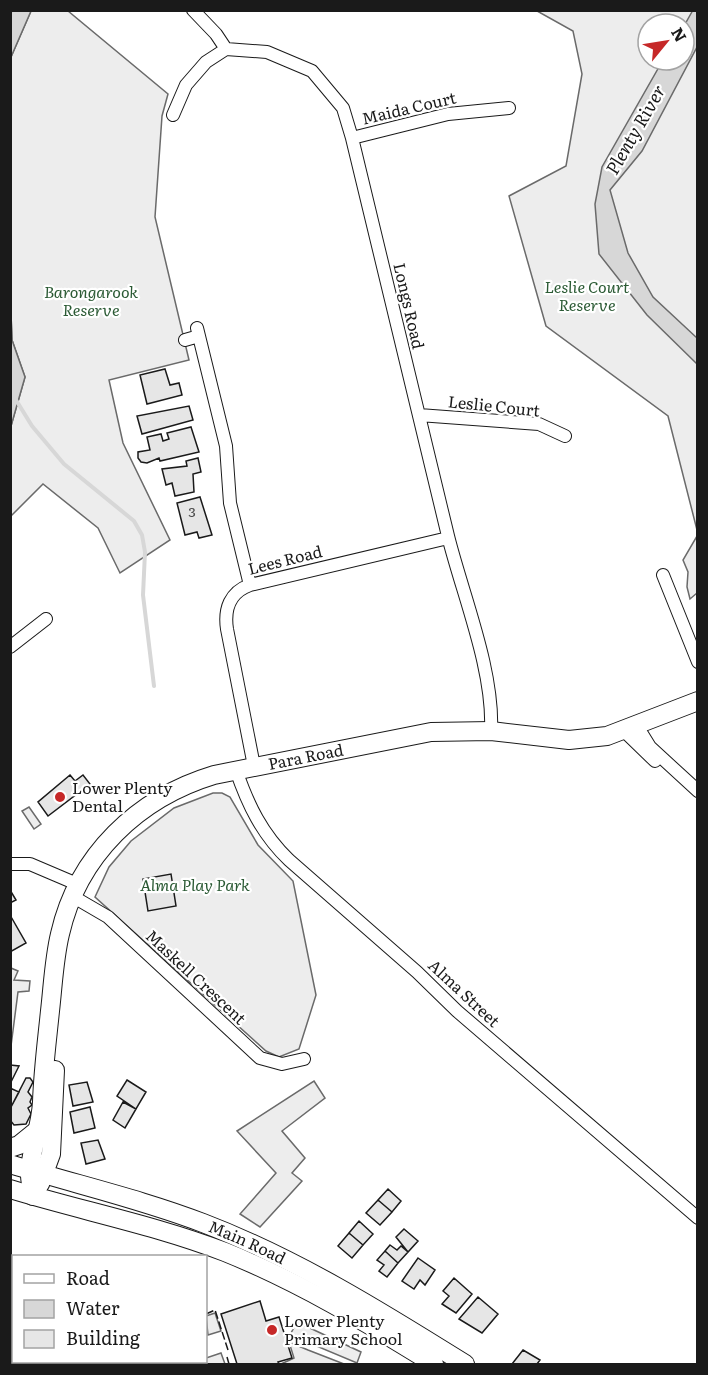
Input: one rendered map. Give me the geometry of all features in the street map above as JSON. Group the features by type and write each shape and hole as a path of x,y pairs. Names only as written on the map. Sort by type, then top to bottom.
{"main road":[{"name":"Para Road","path":"33,1196 37,1173 50,1009 60,934 75,890 107,842 145,807 185,785 236,770 413,734 465,730 569,740 607,736 631,729 698,701"},
{"name":"Para Road","path":"37,1173 51,1154 55,1120 55,1063 50,1009"},
{"path":"10,1148 19,1144 39,1128"},
{"name":"Main Road","path":"10,1164 202,1223 255,1245 405,1328 465,1365"},
{"name":"Main Road","path":"10,1189 118,1218 225,1252 312,1295 434,1365"}],"street":[{"path":"173,115 186,85 206,62 226,49 194,10"},
{"name":"Longs Road","path":"226,49 267,52 312,71 343,108 448,538 489,689 492,709 491,731"},
{"name":"Maida Court","path":"352,138 448,114 509,108"},
{"path":"185,340 198,332 226,446 230,502 250,585"},
{"name":"Leslie Court","path":"419,415 539,424 565,436"},
{"name":"Lees Road","path":"254,766 225,619 233,596 250,585 448,538"},
{"path":"663,575 698,662"},
{"path":"10,647 46,619"},
{"path":"631,729 679,776 698,791"},
{"name":"Alma Street","path":"236,770 248,803 260,825 289,860 417,972 457,1011 698,1218"},
{"name":"Maskell Crescent","path":"10,864 30,864 75,890 108,917 260,1059 282,1064 304,1059"}],"shaded area":[{"name":"Barongarook Reserve","path":"31,11 68,11 168,94 162,116 155,217 189,360 109,380 123,443 170,540 120,573 98,528 43,484 11,516 11,426 25,377 12,340 11,57"},
{"path":"537,11 697,11 697,530 668,416 546,326 509,196 566,166 582,74 573,31"},
{"path":"697,536 697,593 690,599 687,587 688,572 683,560"},
{"name":"Alma Play Park","path":"213,793 222,793 230,797 258,845 293,881 316,995 299,1049 279,1057 266,1051 95,897 109,867 131,841 174,808"},
{"path":"29,807 41,824 34,829 22,811"},
{"path":"11,968 18,971 14,980 30,981 29,991 18,992 11,1046"},
{"path":"314,1081 325,1098 282,1131 305,1158 292,1173 302,1181 260,1227 240,1214 276,1173 237,1131"},
{"path":"215,1313 221,1331 208,1335 207,1316"},
{"path":"297,1322 361,1352 357,1363 290,1335"},
{"path":"289,1342 344,1364 281,1364 294,1358"},
{"path":"221,1353 225,1364 184,1364 207,1363 207,1358"}],"water":[{"path":"12,11 31,11 11,57 10,14"},
{"path":"697,11 696,49 696,12 692,12"},
{"name":"Plenty River","path":"656,72 684,72 642,151 610,190 628,253 653,297 697,338 697,364 647,315 599,254 595,204 602,167"},
{"path":"11,314 12,340 25,377 11,426"}],"building":[{"path":"165,369 170,385 179,383 182,395 147,404 140,375"},
{"path":"189,406 193,420 142,434 137,416"},
{"path":"191,427 199,452 160,461 159,458 147,463 141,462 138,458 138,452 150,450 147,437 161,434 163,441 169,439 167,433"},
{"path":"198,458 201,472 193,474 194,492 175,496 172,483 166,485 162,469 187,466 186,461"},
{"path":"200,497 212,535 199,538 197,532 185,535 177,503"},
{"name":"Lower Plenty Dental","path":"70,775 75,781 83,775 90,784 48,816 38,802"},
{"path":"171,874 176,906 148,911 143,879"},
{"path":"10,890 16,900 10,903"},
{"path":"10,915 26,943 10,952"},
{"path":"10,1065 19,1066 10,1084"},
{"path":"26,1078 30,1078 33,1082 28,1092 32,1097 30,1102 32,1105 28,1108 31,1114 26,1124 14,1125 10,1120 10,1109"},
{"path":"127,1080 146,1092 136,1109 117,1096"},
{"path":"87,1082 93,1102 73,1106 69,1085"},
{"path":"10,1088 19,1092 10,1109"},
{"path":"123,1102 136,1109 125,1128 113,1120"},
{"path":"90,1107 95,1128 74,1133 70,1112"},
{"path":"98,1140 105,1159 86,1164 81,1143"},
{"path":"388,1189 401,1201 392,1212 378,1200"},
{"path":"378,1200 392,1212 380,1225 366,1213"},
{"path":"359,1221 373,1234 363,1245 349,1233"},
{"path":"404,1229 418,1241 408,1252 396,1237"},
{"path":"349,1233 363,1245 352,1258 338,1246"},
{"path":"390,1245 397,1250 401,1246 408,1252 398,1263 385,1251"},
{"path":"385,1251 398,1263 387,1277 379,1271 384,1265 377,1260"},
{"path":"418,1258 435,1270 425,1285 420,1280 414,1289 402,1281"},
{"path":"454,1278 472,1294 456,1313 442,1304 449,1296 443,1291"},
{"path":"478,1297 498,1314 482,1333 459,1319"},
{"path":"260,1301 266,1321 279,1317 292,1358 278,1362 279,1364 237,1364 221,1314"},
{"path":"523,1350 540,1360 537,1364 512,1364"}],"waterway":[{"path":"16,400 32,426 64,464 134,521 142,535 145,552 143,595 154,686"}],"fence":[{"path":"207,1314 215,1310 228,1350"},
{"path":"227,1357 229,1364"}],"place":[{"name":"Lower Plenty Dental","path":"60,797"},
{"name":"Lower Plenty Primary School","path":"272,1330"}],"park label":[{"name":"Leslie Court Reserve","path":"587,296"}]}
